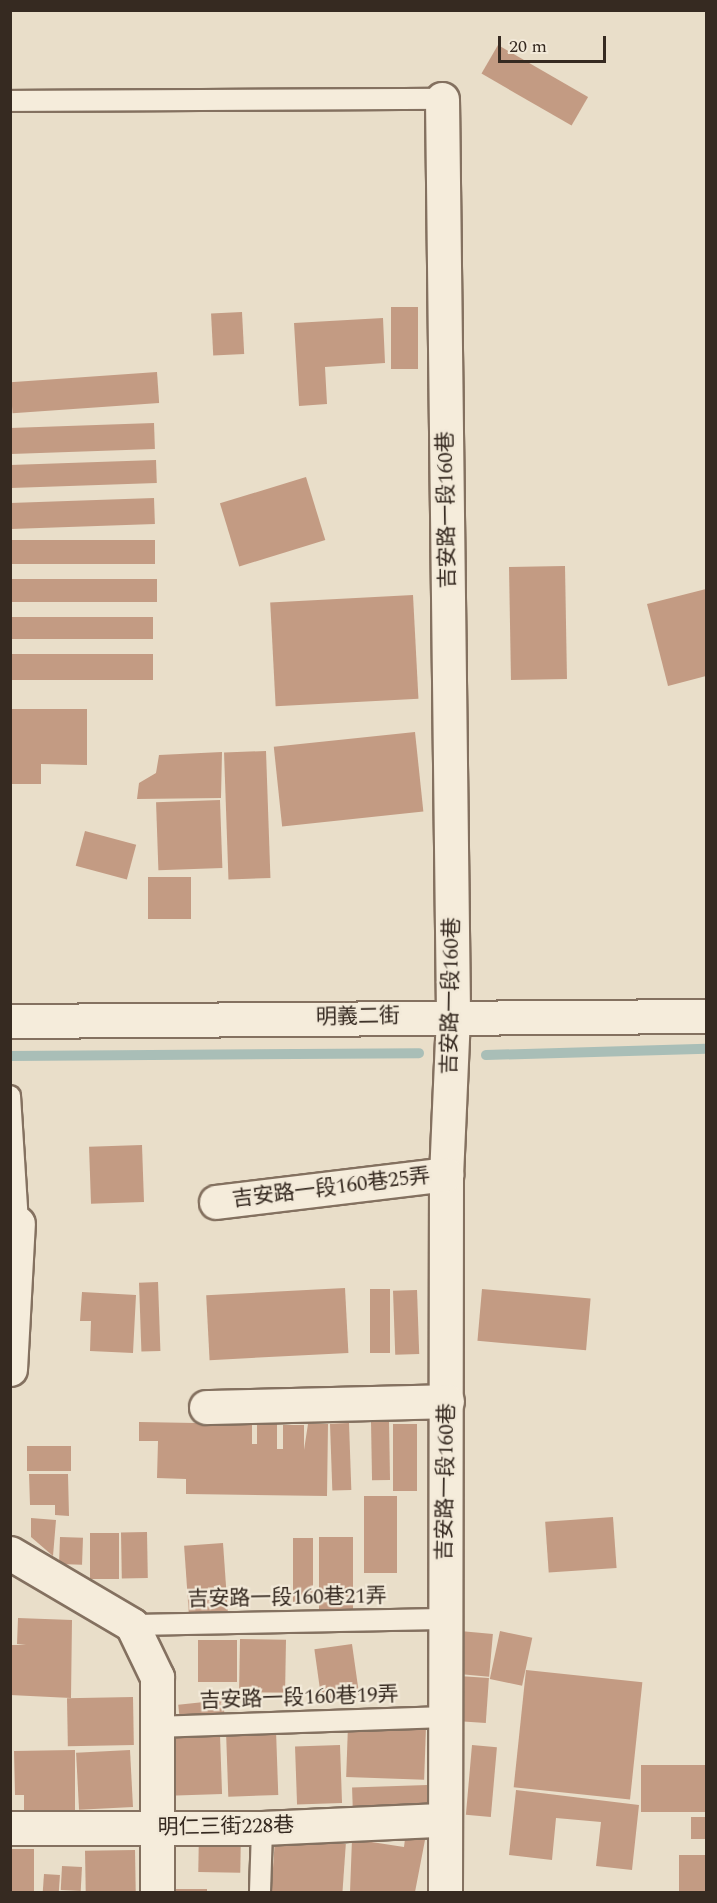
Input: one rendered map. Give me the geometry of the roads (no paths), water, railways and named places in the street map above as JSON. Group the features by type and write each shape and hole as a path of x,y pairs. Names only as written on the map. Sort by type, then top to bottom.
{"street":[{"name":"吉安路一段160巷","path":"442,99 453,1016 446,1174 447,1401 441,1820 445,1893"},
{"name":"明義二街","path":"10,1021 453,1016 706,1016"},
{"name":"吉安路一段160巷25弄","path":"216,1202 446,1174"},
{"path":"10,1369 18,1223"},
{"path":"206,1407 447,1401"},
{"path":"10,1553 132,1625 158,1677 157,1893"},
{"name":"明仁三街228巷","path":"10,1828 262,1828 441,1820"}],"lane":[{"path":"10,101 442,99"},
{"path":"10,1096 18,1223"},
{"name":"吉安路一段160巷21弄","path":"132,1625 444,1619"},
{"name":"吉安路一段160巷19弄","path":"158,1727 443,1717"},
{"path":"260,1893 262,1828"}],"waterway":[{"path":"486,1055 706,1049"},
{"path":"10,1056 419,1053"}]}
